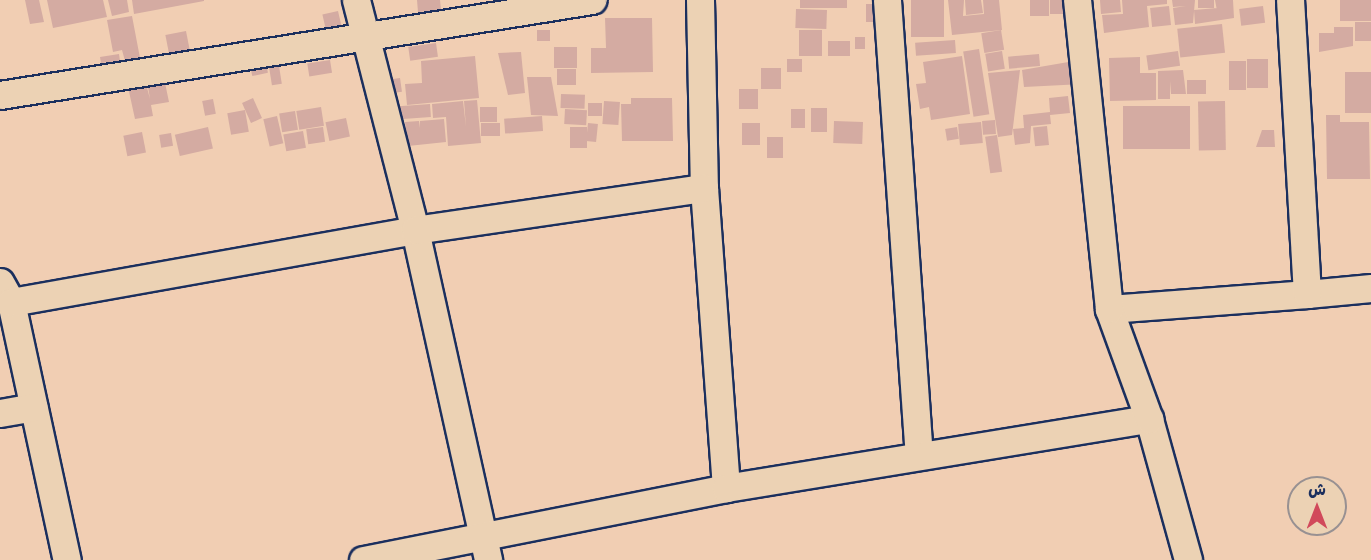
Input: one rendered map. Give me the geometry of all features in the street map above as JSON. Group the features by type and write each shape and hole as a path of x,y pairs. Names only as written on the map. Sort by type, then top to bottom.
{"street":[{"path":"356,0 415,230 485,550"},
{"path":"0,95 364,33 592,0"},
{"path":"700,0 704,188 726,488"},
{"path":"887,0 919,453"},
{"path":"1077,0 1109,309 1149,419 1188,560"},
{"path":"1290,0 1307,294"},
{"path":"67,560 5,292 704,188"},
{"path":"1109,309 1371,288"},
{"path":"0,413 33,406"},
{"path":"363,560 485,550 726,488 919,453 1149,419"}],"building":[{"path":"25,0 39,0 44,22 30,24"},
{"path":"47,0 103,0 107,17 53,28"},
{"path":"108,0 127,0 129,12 112,16"},
{"path":"132,0 204,0 204,1 134,14"},
{"path":"417,0 440,0 441,10 418,12"},
{"path":"800,0 847,0 847,8 800,8"},
{"path":"911,0 944,0 944,37 911,37"},
{"path":"948,0 964,0 963,16 984,14 983,0 999,0 1002,30 952,35"},
{"path":"965,0 981,0 983,13 966,15"},
{"path":"1030,0 1049,0 1049,16 1030,16"},
{"path":"1050,0 1070,0 1070,14 1050,14"},
{"path":"1100,0 1120,0 1121,12 1101,14"},
{"path":"1122,0 1167,0 1167,4 1147,6 1149,27 1104,33 1102,15 1123,14"},
{"path":"1172,0 1195,0 1193,23 1175,25 1173,8 1186,6 1173,7"},
{"path":"1198,0 1214,0 1214,8 1198,8"},
{"path":"1215,0 1233,0 1234,18 1195,24 1194,10 1217,8"},
{"path":"1340,0 1371,0 1371,21 1340,21"},
{"path":"866,4 884,4 884,22 866,22"},
{"path":"1169,6 1171,25 1152,27 1150,8"},
{"path":"1263,6 1265,23 1241,26 1239,9"},
{"path":"796,9 827,10 826,29 795,28"},
{"path":"338,11 342,28 326,31 322,15"},
{"path":"132,16 140,58 125,61 122,50 113,52 107,20"},
{"path":"605,18 652,18 653,72 591,73 591,48 606,48"},
{"path":"1355,22 1371,22 1371,41 1355,41"},
{"path":"1222,24 1225,53 1180,58 1177,29"},
{"path":"1334,27 1353,27 1353,46 1319,52 1319,33 1334,33"},
{"path":"537,30 550,30 550,41 537,41"},
{"path":"799,30 822,30 822,56 799,56"},
{"path":"1001,30 1004,50 984,53 981,33"},
{"path":"186,31 190,52 169,56 165,35"},
{"path":"855,37 865,37 865,49 855,49"},
{"path":"955,40 956,53 916,56 915,43"},
{"path":"828,41 850,41 850,56 828,56"},
{"path":"436,43 438,57 410,61 408,47"},
{"path":"554,47 577,47 577,68 554,68"},
{"path":"979,49 989,114 974,117 963,52"},
{"path":"1002,51 1005,69 988,71 985,54"},
{"path":"1178,51 1180,66 1148,70 1146,55"},
{"path":"521,52 525,93 508,95 498,53"},
{"path":"119,54 120,61 101,63 100,57"},
{"path":"1039,54 1040,66 1009,69 1008,57"},
{"path":"475,56 479,98 407,105 405,84 422,83 421,61"},
{"path":"962,56 970,114 931,120 929,107 920,109 916,84 926,83 923,62"},
{"path":"1140,57 1140,73 1156,73 1156,100 1110,101 1109,58"},
{"path":"265,59 268,73 252,76 249,62"},
{"path":"787,59 802,59 802,72 787,72"},
{"path":"1247,59 1268,59 1268,88 1247,88"},
{"path":"330,60 332,73 309,76 307,64"},
{"path":"1080,60 1083,84 1024,87 1022,70"},
{"path":"1229,61 1246,61 1246,90 1229,90"},
{"path":"279,66 282,84 272,85 269,68"},
{"path":"761,68 781,68 781,89 761,89"},
{"path":"557,69 576,69 576,85 557,85"},
{"path":"1020,70 1012,135 998,137 988,73"},
{"path":"1183,70 1186,94 1171,94 1170,81 1170,99 1158,99 1158,71"},
{"path":"1345,72 1371,72 1371,113 1345,113"},
{"path":"527,77 551,77 558,116 531,115"},
{"path":"164,78 169,102 151,105 153,116 135,119 128,87 146,84 150,99 147,81"},
{"path":"400,78 402,92 393,93 391,79"},
{"path":"1187,80 1206,80 1206,94 1187,94"},
{"path":"739,89 758,89 758,109 739,109"},
{"path":"561,94 585,95 584,109 561,108"},
{"path":"1068,96 1070,113 1050,115 1051,124 1031,126 1030,143 1015,145 1013,129 1024,128 1023,115 1050,112 1049,98"},
{"path":"253,98 262,118 251,123 242,103"},
{"path":"631,98 672,98 673,141 622,141 621,104 631,104"},
{"path":"213,99 216,114 205,116 202,101"},
{"path":"477,100 481,143 448,146 446,117 433,118 432,104 463,101 466,127 464,101"},
{"path":"604,101 620,102 618,125 602,124"},
{"path":"1198,101 1225,101 1226,150 1199,150"},
{"path":"588,103 602,103 602,116 588,116"},
{"path":"430,104 431,117 396,119 395,106"},
{"path":"1123,106 1190,106 1190,149 1123,149"},
{"path":"321,107 324,126 299,130 296,111"},
{"path":"480,107 497,107 497,122 480,122"},
{"path":"811,108 827,108 827,132 811,132"},
{"path":"565,109 587,110 586,125 564,124"},
{"path":"791,109 805,109 805,128 791,128"},
{"path":"245,110 249,132 231,135 227,113"},
{"path":"295,111 298,130 282,132 279,114"},
{"path":"1326,115 1340,115 1340,122 1369,122 1370,179 1327,179"},
{"path":"277,116 283,143 270,146 263,119"},
{"path":"542,116 543,131 505,134 504,119"},
{"path":"346,118 350,137 329,141 325,122"},
{"path":"444,119 446,142 408,146 405,122 419,121 420,128 420,121"},
{"path":"995,120 996,134 983,135 982,121"},
{"path":"834,121 863,122 862,144 833,143"},
{"path":"981,122 983,143 960,145 958,124"},
{"path":"481,123 500,123 500,136 481,136"},
{"path":"588,123 598,124 596,142 586,141"},
{"path":"742,123 760,123 760,145 742,145"},
{"path":"1047,126 1049,145 1035,146 1033,127"},
{"path":"208,127 213,148 180,156 175,135"},
{"path":"323,127 325,142 308,144 306,129"},
{"path":"570,127 587,127 587,148 570,148"},
{"path":"957,127 959,139 947,141 945,129"},
{"path":"1262,130 1274,130 1275,147 1256,147"},
{"path":"303,131 306,148 286,151 283,134"},
{"path":"142,132 146,153 127,156 123,136"},
{"path":"171,133 173,146 161,148 159,135"},
{"path":"997,135 1002,172 990,173 985,137"},
{"path":"767,137 783,137 783,158 767,158"}]}
